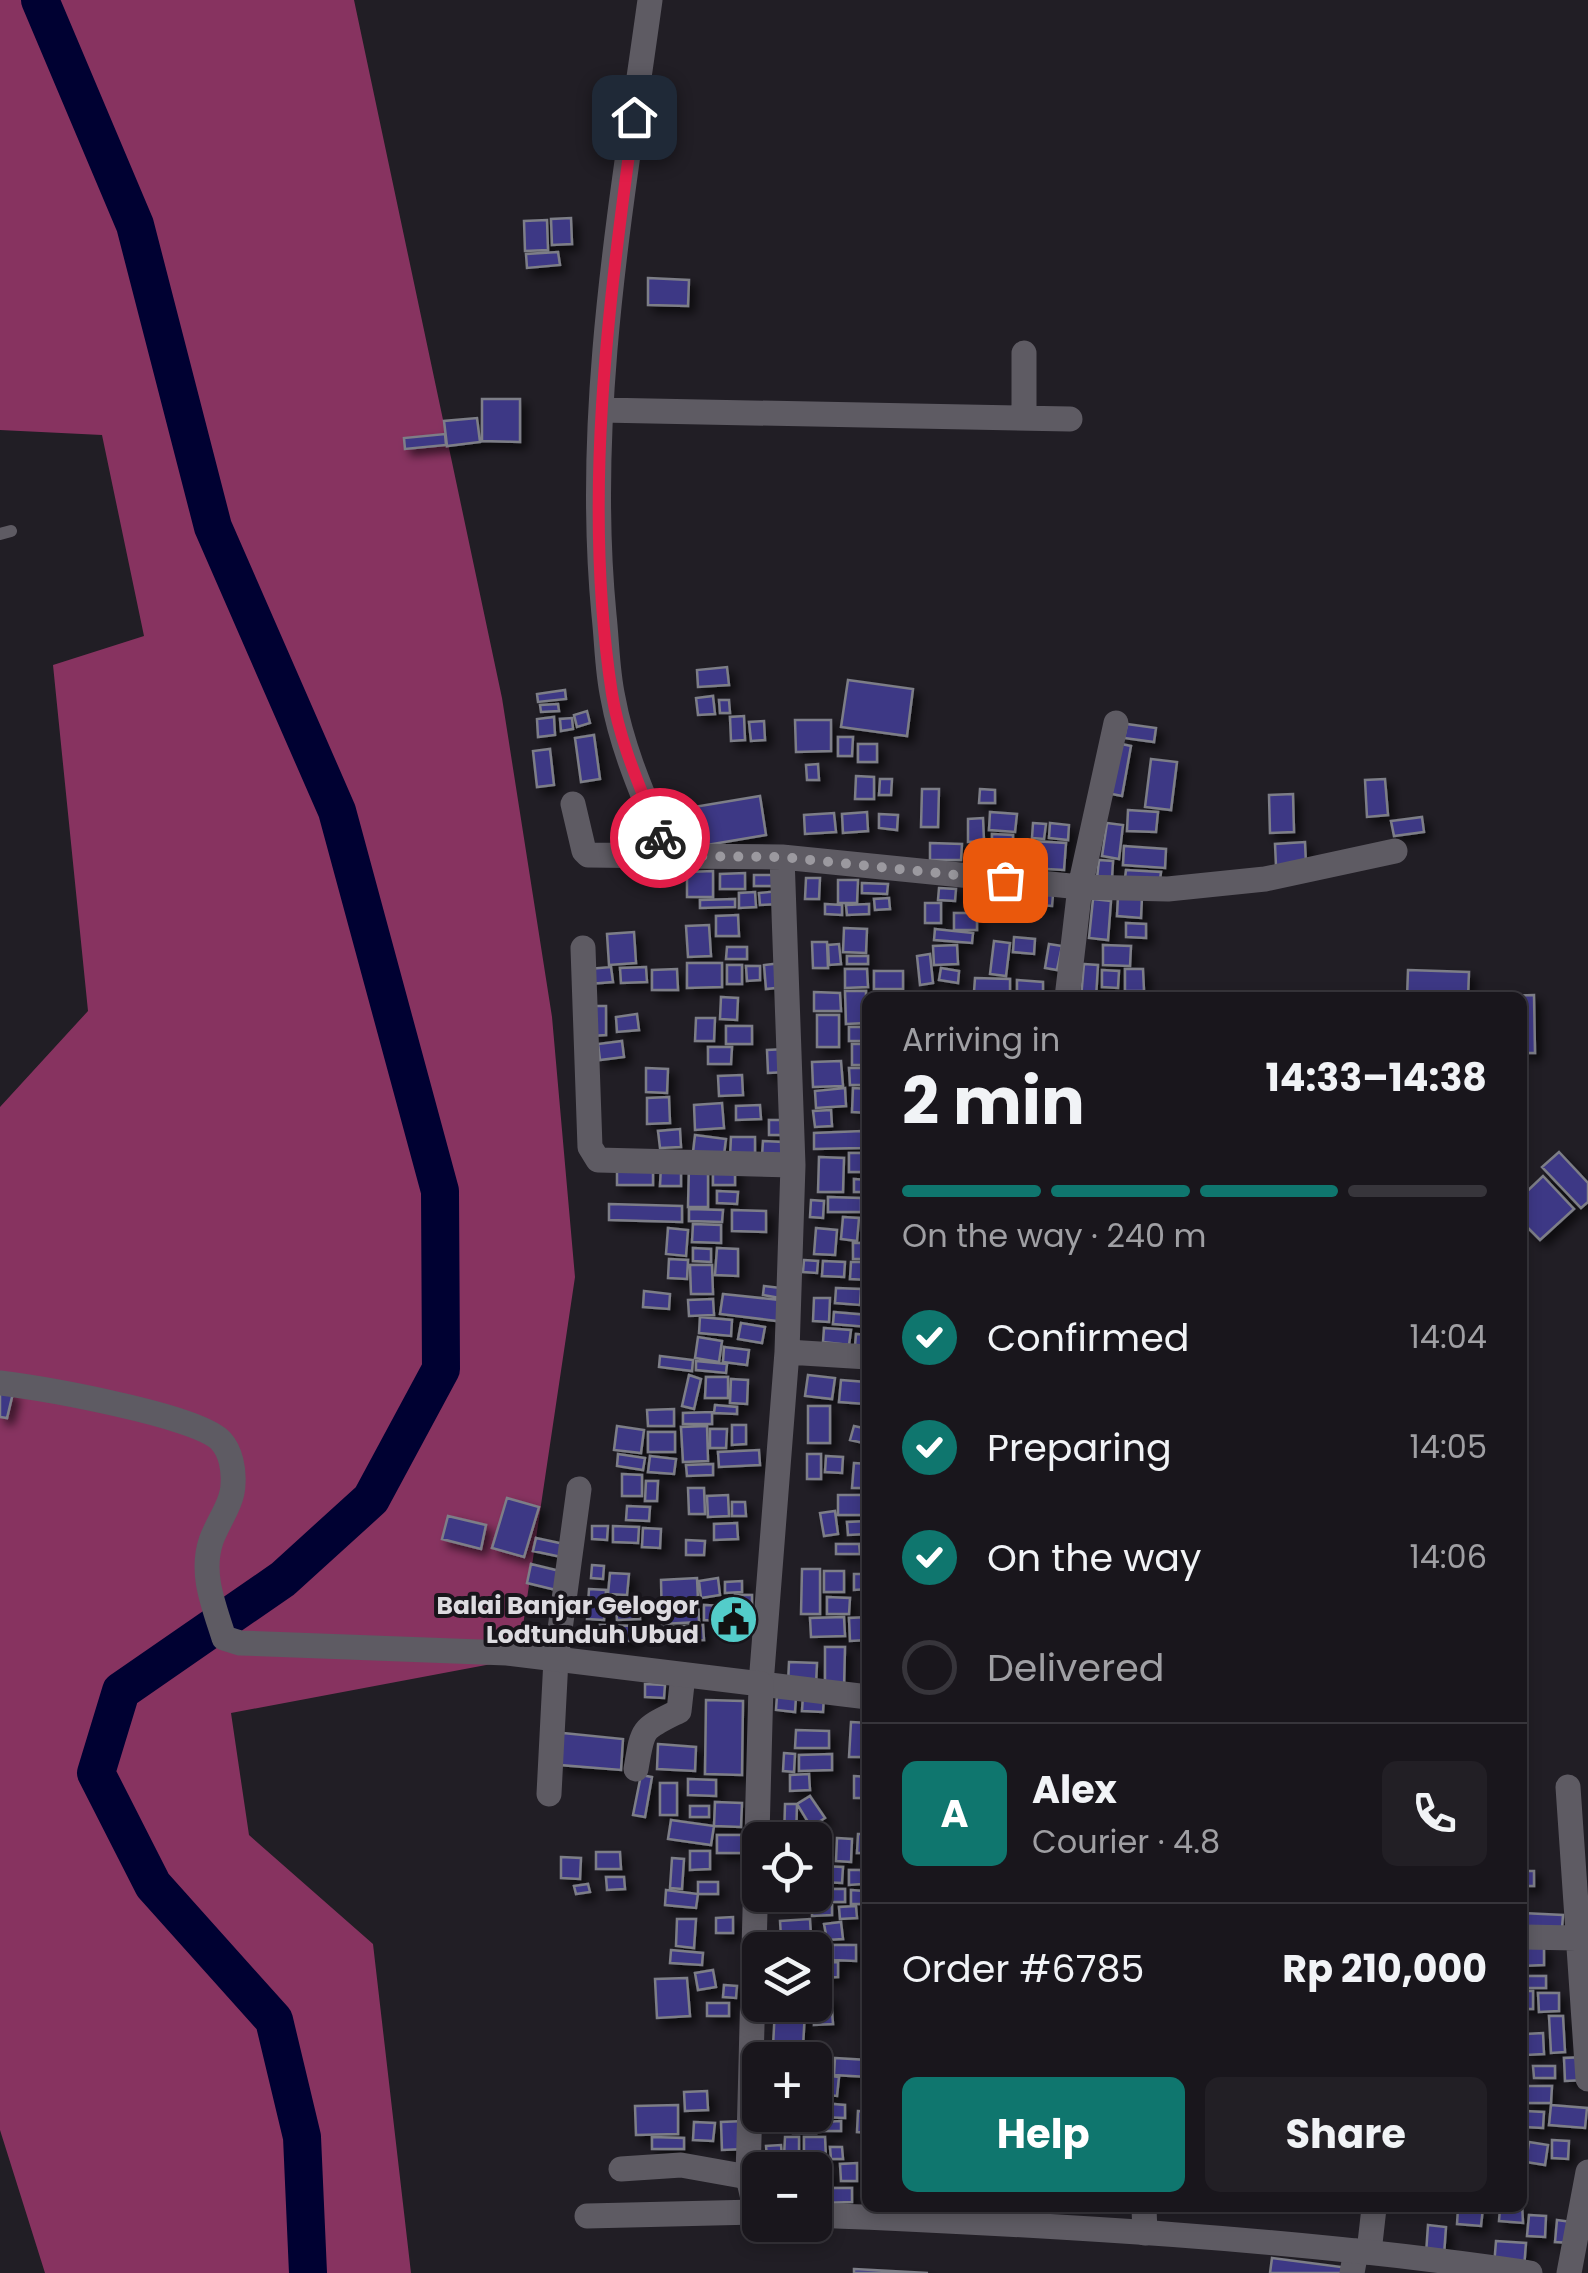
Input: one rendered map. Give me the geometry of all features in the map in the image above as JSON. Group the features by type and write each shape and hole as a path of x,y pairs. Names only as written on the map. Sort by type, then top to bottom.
{"street":[{"path":"650,0 608,313 597,472 600,581 612,694 623,744 668,856"},
{"path":"1024,353 1024,418"},
{"path":"600,410 1070,419"},
{"path":"1068,992 1080,887 1116,724"},
{"path":"573,804 588,855 782,857 1080,887 1168,888 1265,879 1395,851"},
{"path":"749,2152 761,1684 787,1352 793,1164 782,857"},
{"path":"583,948 590,1147 598,1160 793,1164"},
{"path":"787,1352 862,1358"},
{"path":"0,1383 110,1402 160,1416 221,1441 231,1459 234,1488 210,1544 206,1580 224,1638 240,1643 507,1653 862,1695"},
{"path":"549,1794 556,1659 578,1489"},
{"path":"636,1769 642,1734 653,1723 679,1711 683,1676"},
{"path":"1568,1786 1588,2079"},
{"path":"1527,1937 1576,1938"},
{"path":"621,2169 682,2165 742,2175"},
{"path":"1570,2273 1588,2172"},
{"path":"587,2216 742,2212"},
{"path":"1359,2259 1373,2212"},
{"path":"832,2215 969,2214 1144,2220 1359,2259 1530,2273"}],"shaded area":[{"path":"0,0 354,0 502,698 552,1017 575,1277 518,1659 231,1713 249,1835 373,1944 411,2273 45,2273 0,2130 0,1107 88,1011 53,665 144,636 102,435 0,430"}],"building":[{"path":"571,218 572,244 552,245 551,219"},
{"path":"547,220 548,250 525,251 524,221"},
{"path":"558,252 560,265 527,268 526,254"},
{"path":"648,278 689,280 688,306 648,305"},
{"path":"482,399 520,399 520,442 482,441"},
{"path":"477,418 480,442 447,446 444,421"},
{"path":"445,434 446,445 405,449 404,438"},
{"path":"727,667 729,685 698,687 697,670"},
{"path":"848,680 913,689 907,736 841,727"},
{"path":"565,690 566,699 538,702 537,694"},
{"path":"713,696 715,714 698,715 696,698"},
{"path":"719,700 729,700 730,713 720,713"},
{"path":"558,704 559,711 541,712 540,705"},
{"path":"587,711 590,723 577,727 574,715"},
{"path":"744,716 745,740 731,741 730,717"},
{"path":"554,717 555,735 538,737 537,719"},
{"path":"572,718 573,729 561,731 560,719"},
{"path":"795,720 831,720 831,751 796,752"},
{"path":"764,721 765,740 751,741 749,722"},
{"path":"1127,724 1156,728 1154,742 1124,738"},
{"path":"594,735 600,779 581,782 575,738"},
{"path":"838,737 853,737 852,756 838,756"},
{"path":"1117,743 1131,746 1122,796 1107,793"},
{"path":"858,744 877,744 877,762 858,762"},
{"path":"550,749 554,785 537,787 533,751"},
{"path":"1151,759 1177,762 1171,810 1145,807"},
{"path":"818,764 819,780 807,780 806,765"},
{"path":"856,776 874,777 874,799 855,799"},
{"path":"880,779 892,779 891,795 879,795"},
{"path":"1385,779 1388,815 1367,817 1365,780"},
{"path":"922,789 939,789 938,827 921,827"},
{"path":"980,789 995,790 995,803 979,803"},
{"path":"1293,794 1294,832 1270,833 1269,795"},
{"path":"760,796 766,835 701,846 694,807"},
{"path":"1128,810 1158,812 1156,832 1127,831"},
{"path":"867,812 868,831 843,833 842,814"},
{"path":"990,812 1017,814 1015,832 989,830"},
{"path":"834,813 836,832 805,834 804,815"},
{"path":"879,814 898,815 897,830 879,828"},
{"path":"1422,817 1424,832 1394,836 1391,821"},
{"path":"983,818 984,841 968,842 968,819"},
{"path":"1033,823 1046,824 1044,839 1032,838"},
{"path":"1050,823 1069,825 1068,840 1049,838"},
{"path":"1107,823 1123,825 1119,859 1102,856"},
{"path":"992,834 1013,835 1013,848 992,848"},
{"path":"1031,841 1066,843 1064,870 1029,868"},
{"path":"1305,842 1306,864 1276,866 1275,844"},
{"path":"930,843 962,844 961,860 930,860"},
{"path":"1124,846 1166,849 1165,868 1123,865"},
{"path":"979,850 1000,850 1000,869 979,869"},
{"path":"1099,860 1113,861 1112,879 1097,878"},
{"path":"1126,870 1161,872 1160,880 1125,878"},
{"path":"713,871 713,897 687,897 687,872"},
{"path":"745,873 745,889 720,889 720,874"},
{"path":"754,875 774,875 774,886 754,886"},
{"path":"806,878 820,878 819,899 805,899"},
{"path":"838,880 858,880 857,903 838,903"},
{"path":"862,883 888,884 887,894 862,893"},
{"path":"939,888 956,889 955,901 938,900"},
{"path":"993,890 1005,890 1005,911 993,911"},
{"path":"779,891 780,904 760,905 759,893"},
{"path":"1012,891 1034,894 1033,903 1011,901"},
{"path":"755,892 756,907 739,908 739,893"},
{"path":"1041,895 1053,895 1052,906 1040,905"},
{"path":"1118,896 1142,897 1141,918 1117,916"},
{"path":"889,898 890,909 875,910 874,899"},
{"path":"735,899 735,907 700,908 700,900"},
{"path":"1093,899 1111,901 1108,940 1089,938"},
{"path":"925,903 941,903 941,923 925,923"},
{"path":"825,904 842,905 842,915 825,914"},
{"path":"869,904 869,914 847,915 846,905"},
{"path":"954,913 977,913 977,930 954,930"},
{"path":"738,915 739,936 716,936 716,916"},
{"path":"1126,923 1146,924 1146,938 1126,937"},
{"path":"709,925 711,956 688,957 686,926"},
{"path":"844,928 867,929 866,953 843,952"},
{"path":"935,929 973,933 972,943 934,940"},
{"path":"634,932 636,963 609,965 607,934"},
{"path":"1014,937 1035,939 1034,954 1013,952"},
{"path":"994,941 1010,943 1006,976 990,974"},
{"path":"812,942 827,942 828,968 813,968"},
{"path":"839,944 841,964 829,965 828,945"},
{"path":"1049,944 1062,946 1057,970 1045,968"},
{"path":"957,945 958,964 934,965 933,946"},
{"path":"1103,945 1131,946 1130,966 1103,965"},
{"path":"727,947 747,947 747,959 726,959"},
{"path":"930,954 933,983 920,985 917,956"},
{"path":"847,956 868,956 868,964 847,964"},
{"path":"687,963 722,963 722,987 687,988"},
{"path":"782,963 785,987 766,989 764,965"},
{"path":"1084,964 1098,965 1096,992 1082,992"},
{"path":"727,965 742,965 742,984 727,984"},
{"path":"746,966 760,966 760,980 747,981"},
{"path":"611,967 613,982 589,984 588,969"},
{"path":"646,967 647,982 621,983 620,968"},
{"path":"941,968 959,971 958,983 939,980"},
{"path":"677,969 678,990 652,990 652,970"},
{"path":"845,969 867,969 868,987 845,988"},
{"path":"1125,969 1143,969 1144,991 1125,991"},
{"path":"1102,970 1119,971 1118,988 1102,987"},
{"path":"1408,970 1469,972 1468,992 1407,992"},
{"path":"874,971 903,971 903,989 874,989"},
{"path":"975,978 1010,979 1010,992 974,992"},
{"path":"1017,980 1043,982 1043,992 1017,992"},
{"path":"845,991 866,991 862,992 862,1023 846,1024"},
{"path":"814,992 840,993 841,1011 814,1011"},
{"path":"1527,995 1534,995 1535,1053 1527,1053"},
{"path":"721,997 738,998 737,1020 720,1019"},
{"path":"591,1006 606,1006 606,1035 592,1036"},
{"path":"637,1014 639,1030 617,1032 616,1017"},
{"path":"817,1015 839,1015 839,1047 817,1047"},
{"path":"696,1018 715,1018 714,1041 695,1041"},
{"path":"726,1026 752,1026 752,1044 726,1044"},
{"path":"849,1027 862,1027 862,1041 849,1041"},
{"path":"622,1041 624,1057 600,1060 598,1044"},
{"path":"852,1044 862,1044 862,1065 852,1065"},
{"path":"708,1047 732,1047 731,1064 708,1064"},
{"path":"786,1049 787,1072 768,1073 767,1050"},
{"path":"841,1061 843,1086 813,1087 812,1062"},
{"path":"646,1068 668,1069 667,1093 646,1092"},
{"path":"849,1068 862,1068 862,1085 850,1085"},
{"path":"742,1075 743,1095 719,1096 718,1076"},
{"path":"845,1088 846,1106 816,1108 815,1091"},
{"path":"853,1088 862,1089 862,1113 852,1112"},
{"path":"669,1097 670,1123 647,1124 647,1098"},
{"path":"722,1103 724,1128 695,1130 694,1105"},
{"path":"760,1105 761,1119 736,1120 736,1106"},
{"path":"831,1110 832,1126 815,1127 813,1111"},
{"path":"769,1120 787,1120 787,1135 769,1135"},
{"path":"680,1129 681,1147 660,1148 658,1131"},
{"path":"862,1131 862,1148 814,1149 814,1133"},
{"path":"695,1135 726,1139 724,1155 693,1152"},
{"path":"731,1137 755,1137 755,1158 730,1157"},
{"path":"763,1141 784,1142 783,1157 762,1156"},
{"path":"1559,1152 1588,1183 1588,1202 1581,1208 1542,1167"},
{"path":"849,1153 862,1153 862,1172 849,1172"},
{"path":"819,1157 844,1158 843,1192 818,1192"},
{"path":"661,1165 681,1165 681,1186 660,1186"},
{"path":"617,1166 653,1166 653,1185 617,1185"},
{"path":"689,1166 708,1167 708,1207 688,1207"},
{"path":"713,1167 735,1168 735,1185 713,1185"},
{"path":"1543,1176 1574,1209 1540,1240 1527,1227 1527,1191"},
{"path":"854,1179 862,1180 862,1192 854,1192"},
{"path":"717,1191 738,1192 737,1204 717,1203"},
{"path":"828,1197 861,1198 861,1212 828,1212"},
{"path":"811,1200 824,1201 823,1218 810,1217"},
{"path":"609,1204 682,1206 682,1222 609,1220"},
{"path":"689,1209 723,1210 722,1222 689,1221"},
{"path":"732,1210 766,1211 766,1232 732,1231"},
{"path":"843,1217 859,1218 857,1241 841,1239"},
{"path":"693,1224 721,1225 721,1243 692,1242"},
{"path":"668,1228 688,1230 686,1256 666,1254"},
{"path":"816,1228 837,1230 835,1255 814,1254"},
{"path":"853,1243 862,1243 862,1259 853,1259"},
{"path":"693,1248 711,1249 711,1262 693,1261"},
{"path":"717,1248 738,1249 738,1276 715,1275"},
{"path":"669,1259 688,1260 687,1279 668,1278"},
{"path":"804,1260 818,1261 817,1273 803,1272"},
{"path":"823,1261 845,1262 844,1277 822,1276"},
{"path":"851,1262 862,1262 862,1280 850,1279"},
{"path":"690,1265 712,1265 713,1294 691,1294"},
{"path":"764,1286 781,1288 780,1298 763,1295"},
{"path":"836,1288 861,1289 860,1305 835,1303"},
{"path":"644,1291 670,1294 669,1309 643,1307"},
{"path":"723,1294 780,1300 777,1321 720,1314"},
{"path":"814,1298 830,1298 829,1322 813,1321"},
{"path":"713,1299 714,1315 689,1316 688,1300"},
{"path":"834,1312 862,1314 862,1326 833,1324"},
{"path":"700,1317 732,1320 731,1336 699,1333"},
{"path":"741,1323 765,1327 762,1343 738,1339"},
{"path":"824,1328 851,1330 849,1345 823,1342"},
{"path":"856,1334 862,1334 862,1347 855,1346"},
{"path":"698,1337 722,1341 719,1362 695,1358"},
{"path":"724,1347 749,1350 747,1365 723,1362"},
{"path":"660,1356 693,1360 692,1371 659,1367"},
{"path":"696,1361 727,1364 726,1373 696,1370"},
{"path":"689,1375 701,1379 694,1409 682,1406"},
{"path":"808,1375 835,1378 832,1399 805,1396"},
{"path":"706,1377 728,1377 728,1398 705,1398"},
{"path":"731,1379 748,1380 747,1404 730,1403"},
{"path":"841,1380 862,1382 862,1404 839,1402"},
{"path":"0,1390 13,1393 7,1418 0,1417"},
{"path":"715,1405 737,1407 737,1414 714,1413"},
{"path":"808,1406 830,1406 830,1443 808,1443"},
{"path":"674,1409 674,1426 648,1426 647,1410"},
{"path":"712,1412 712,1424 683,1424 683,1413"},
{"path":"732,1425 746,1425 746,1444 732,1445"},
{"path":"617,1426 644,1430 641,1453 614,1450"},
{"path":"707,1426 708,1461 683,1462 681,1427"},
{"path":"854,1426 862,1428 862,1443 850,1440"},
{"path":"710,1429 727,1429 726,1448 710,1448"},
{"path":"648,1432 675,1432 675,1452 648,1452"},
{"path":"759,1450 760,1465 719,1467 718,1452"},
{"path":"618,1454 645,1458 643,1470 617,1466"},
{"path":"807,1454 821,1454 821,1479 807,1479"},
{"path":"650,1456 676,1459 674,1474 648,1472"},
{"path":"826,1456 843,1457 842,1473 825,1472"},
{"path":"854,1463 862,1464 862,1488 852,1488"},
{"path":"713,1464 713,1475 687,1476 686,1465"},
{"path":"622,1474 642,1475 642,1496 622,1496"},
{"path":"646,1481 658,1481 657,1501 645,1501"},
{"path":"688,1488 704,1488 705,1514 689,1514"},
{"path":"728,1495 729,1516 708,1517 707,1496"},
{"path":"838,1495 862,1495 862,1515 838,1515"},
{"path":"507,1498 539,1507 524,1557 492,1548"},
{"path":"732,1502 745,1502 746,1516 732,1516"},
{"path":"627,1506 650,1507 649,1521 626,1520"},
{"path":"835,1511 838,1534 824,1536 820,1513"},
{"path":"448,1516 486,1525 481,1549 442,1539"},
{"path":"862,1521 862,1534 848,1535 847,1522"},
{"path":"737,1523 738,1539 714,1540 714,1524"},
{"path":"592,1526 608,1526 607,1540 592,1539"},
{"path":"613,1526 639,1527 638,1543 613,1542"},
{"path":"643,1528 661,1529 660,1548 642,1547"},
{"path":"536,1538 569,1545 566,1558 533,1551"},
{"path":"686,1540 705,1541 704,1555 686,1555"},
{"path":"836,1544 859,1544 860,1554 836,1554"},
{"path":"531,1564 564,1572 560,1591 527,1583"},
{"path":"592,1565 604,1566 603,1579 591,1578"},
{"path":"802,1569 820,1569 820,1614 801,1614"},
{"path":"824,1571 844,1571 844,1592 824,1592"},
{"path":"610,1573 629,1574 627,1595 608,1594"},
{"path":"854,1574 862,1574 862,1589 854,1590"},
{"path":"697,1578 699,1622 662,1624 661,1580"},
{"path":"718,1578 720,1595 701,1598 699,1581"},
{"path":"742,1581 742,1592 725,1593 725,1582"},
{"path":"589,1589 606,1590 604,1620 587,1619"},
{"path":"735,1595 752,1595 752,1612 735,1612"},
{"path":"827,1597 850,1598 849,1614 827,1614"},
{"path":"639,1604 640,1619 617,1620 616,1605"},
{"path":"704,1605 725,1606 724,1621 704,1620"},
{"path":"844,1617 845,1636 811,1637 810,1618"},
{"path":"862,1617 862,1640 850,1641 849,1618"},
{"path":"600,1625 635,1626 635,1641 600,1640"},
{"path":"703,1625 704,1640 665,1641 664,1627"},
{"path":"825,1647 845,1647 844,1688 825,1688"},
{"path":"789,1662 817,1663 816,1685 788,1684"},
{"path":"645,1684 665,1685 664,1698 645,1697"},
{"path":"777,1695 796,1697 795,1712 776,1710"},
{"path":"803,1695 824,1696 823,1712 802,1711"},
{"path":"706,1700 743,1701 742,1775 705,1774"},
{"path":"851,1722 862,1723 862,1757 849,1757"},
{"path":"796,1730 829,1731 829,1748 795,1748"},
{"path":"563,1733 623,1739 621,1770 560,1765"},
{"path":"658,1744 696,1747 695,1771 657,1769"},
{"path":"784,1753 795,1754 794,1772 783,1771"},
{"path":"832,1754 832,1770 799,1771 799,1755"},
{"path":"809,1774 810,1790 790,1791 790,1775"},
{"path":"641,1775 652,1777 645,1817 633,1815"},
{"path":"854,1776 862,1777 862,1798 854,1798"},
{"path":"688,1779 716,1780 716,1796 688,1795"},
{"path":"660,1783 677,1783 677,1815 660,1815"},
{"path":"810,1796 825,1818 808,1822 797,1804"},
{"path":"715,1802 742,1803 741,1827 714,1826"},
{"path":"785,1804 797,1804 796,1822 784,1822"},
{"path":"690,1806 709,1806 709,1817 690,1817"},
{"path":"671,1820 714,1826 711,1845 668,1839"},
{"path":"858,1834 862,1834 862,1853 857,1853"},
{"path":"717,1835 742,1835 742,1853 717,1853"},
{"path":"837,1838 852,1839 851,1862 836,1861"},
{"path":"690,1851 710,1851 710,1869 690,1870"},
{"path":"596,1852 620,1852 621,1869 596,1869"},
{"path":"561,1857 581,1858 580,1879 561,1878"},
{"path":"672,1858 684,1859 682,1889 670,1888"},
{"path":"832,1866 843,1867 842,1883 832,1883"},
{"path":"849,1870 861,1870 862,1884 849,1885"},
{"path":"1527,1871 1534,1871 1534,1886 1527,1886"},
{"path":"606,1877 624,1877 625,1889 607,1890"},
{"path":"698,1882 718,1882 718,1894 698,1894"},
{"path":"588,1884 590,1892 576,1894 574,1886"},
{"path":"832,1889 845,1889 845,1902 832,1902"},
{"path":"666,1890 698,1894 696,1908 665,1905"},
{"path":"851,1890 862,1891 862,1904 851,1904"},
{"path":"856,1906 857,1918 840,1919 839,1907"},
{"path":"812,1912 832,1912 832,1915 812,1916"},
{"path":"1527,1913 1563,1915 1562,1929 1527,1928"},
{"path":"733,1917 733,1933 716,1933 716,1918"},
{"path":"677,1919 696,1919 694,1948 676,1946"},
{"path":"810,1919 811,1932 781,1932 780,1921"},
{"path":"841,1922 843,1939 832,1940 832,1932 826,1932 824,1924"},
{"path":"833,1945 856,1945 856,1961 833,1960"},
{"path":"1544,1946 1544,1965 1527,1966 1527,1947"},
{"path":"671,1950 703,1953 702,1965 670,1963"},
{"path":"832,1962 838,1962 838,1977 832,1977"},
{"path":"713,1970 716,1987 698,1990 695,1973"},
{"path":"1527,1976 1546,1976 1546,1988 1527,1988"},
{"path":"687,1978 690,2016 657,2018 655,1979"},
{"path":"724,1985 737,1986 736,1998 723,1997"},
{"path":"1527,1991 1533,1991 1533,2009 1527,2009"},
{"path":"1538,1993 1559,1993 1559,2011 1539,2012"},
{"path":"707,2003 729,2003 729,2016 707,2016"},
{"path":"1549,2016 1563,2016 1565,2052 1551,2053"},
{"path":"774,2022 804,2022 803,2042 773,2042"},
{"path":"1543,2033 1544,2054 1527,2055 1527,2034"},
{"path":"1584,2057 1585,2080 1565,2081 1564,2058"},
{"path":"835,2058 862,2060 862,2077 834,2075"},
{"path":"1533,2066 1555,2066 1555,2078 1534,2078"},
{"path":"832,2076 839,2077 837,2096 832,2096"},
{"path":"1527,2086 1552,2086 1551,2103 1527,2103"},
{"path":"707,2091 708,2110 685,2111 684,2092"},
{"path":"832,2104 845,2105 845,2118 832,2117"},
{"path":"678,2105 678,2134 636,2135 635,2106"},
{"path":"1551,2105 1587,2108 1585,2128 1549,2125"},
{"path":"858,2111 862,2111 862,2132 857,2132"},
{"path":"1527,2111 1544,2112 1543,2128 1527,2127"},
{"path":"742,2121 745,2149 722,2150 721,2122"},
{"path":"841,2121 841,2131 832,2131 832,2122"},
{"path":"694,2122 715,2123 713,2141 693,2140"},
{"path":"652,2137 684,2138 684,2149 652,2149"},
{"path":"785,2137 799,2137 799,2152 784,2152"},
{"path":"804,2137 825,2137 826,2152 804,2152"},
{"path":"1552,2140 1569,2141 1568,2159 1552,2158"},
{"path":"1529,2142 1548,2145 1545,2165 1527,2162"},
{"path":"781,2145 782,2152 766,2152 766,2146"},
{"path":"830,2147 842,2147 843,2159 832,2159"},
{"path":"857,2163 857,2181 841,2181 840,2164"},
{"path":"832,2188 852,2188 852,2202 832,2203"},
{"path":"1458,2212 1483,2212 1481,2226 1457,2224"},
{"path":"1500,2212 1522,2212 1523,2223 1499,2221"},
{"path":"1529,2215 1546,2216 1545,2237 1527,2236"},
{"path":"1557,2220 1572,2222 1570,2243 1555,2242"},
{"path":"1428,2225 1446,2227 1444,2255 1426,2254"},
{"path":"1496,2241 1526,2243 1524,2268 1494,2266"},
{"path":"1272,2258 1349,2268 1349,2273 1270,2273"},
{"path":"854,2269 928,2273 854,2273"}],"waterway":[{"path":"40,0 135,225 213,527 337,811 440,1191 441,1369 371,1499 283,1579 121,1691 96,1773 153,1885 274,2020 302,2137 308,2273"}],"way so far":[{"path":"660,838 668,856 782,857 1005,880"}],"place":[{"name":"Balai Banjar Gelogor Lodtunduh Ubud","path":"734,1619"}],"route":[{"path":"634,117 608,313 600,410 600,581 612,694 623,744 660,838"}]}
